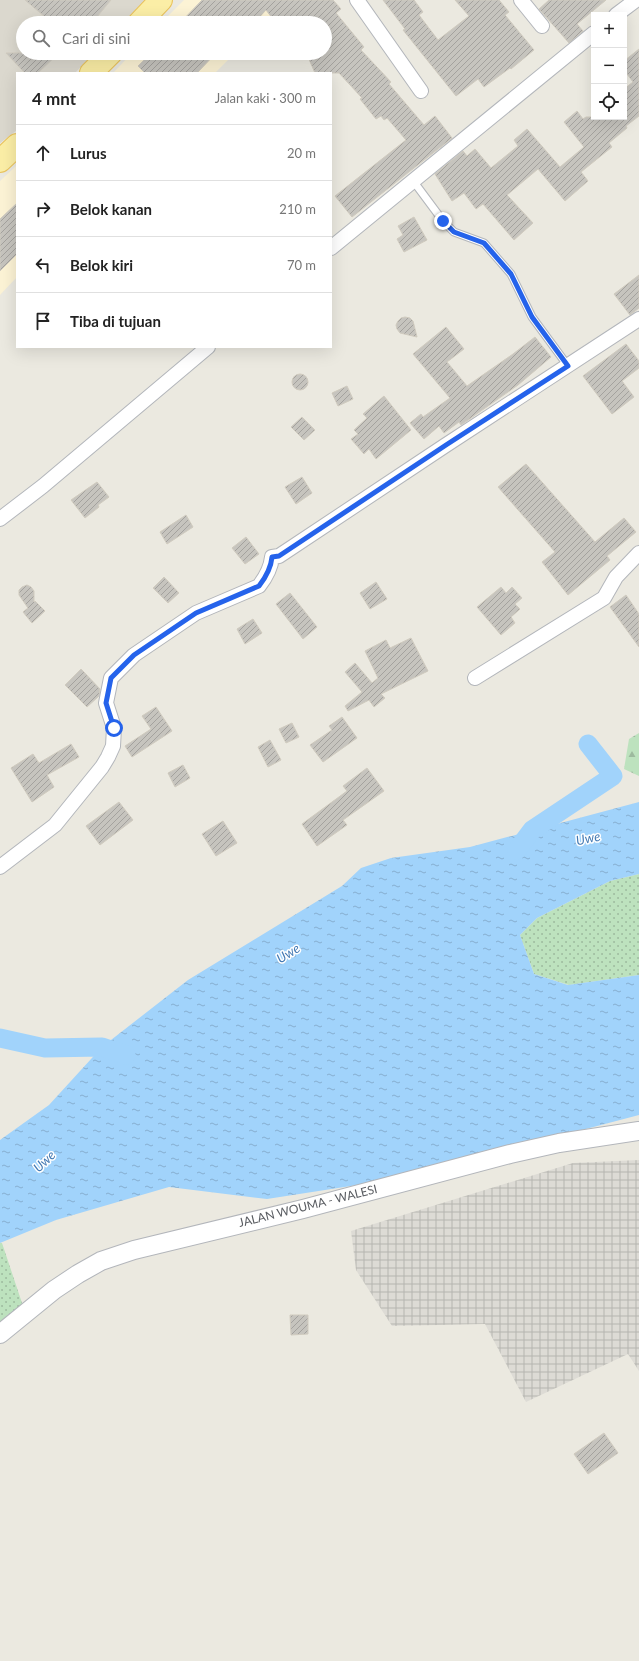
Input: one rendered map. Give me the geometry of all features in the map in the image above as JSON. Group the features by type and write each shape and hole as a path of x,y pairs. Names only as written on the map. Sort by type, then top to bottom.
{"main road":[{"path":"146,16 161,0"},
{"path":"93,72 104,60"},
{"path":"0,161 16,146"}],"street":[{"path":"357,0 421,91"},
{"path":"521,0 542,26"},
{"path":"620,12 636,0"},
{"path":"332,247 414,182 591,34"},
{"path":"0,867 56,825 102,767 113,746 114,728 106,703 111,678 134,655 196,613 259,586 271,566 272,557 279,556 639,319"},
{"path":"0,519 43,486 207,348"},
{"path":"476,678 604,598 616,577 639,553"},
{"name":"JALAN WOUMA - WALESI","path":"0,1334 66,1282 101,1261 123,1254 310,1207 510,1154 559,1143 639,1131"}],"lane":[{"path":"414,182 443,221 454,232 484,243 511,274 532,317 568,366"}],"shaded area":[{"path":"0,0 147,0 131,16 16,16 16,60 87,60 76,72 16,72 16,131 0,143"},
{"path":"184,0 286,0 271,16 168,16"},
{"path":"125,60 228,60 216,72 114,72"},
{"path":"16,166 16,278 0,295 0,181"},
{"path":"639,1160 639,1371 628,1354 526,1402 485,1324 392,1326 356,1270 351,1231 573,1163"}],"green space":[{"path":"639,733 639,776 624,769 629,739"},
{"path":"639,874 639,975 569,985 534,974 520,935 537,918 610,881"},
{"path":"0,1243 2,1243 24,1309 0,1331"}],"water":[{"name":"Uwe","path":"639,802 639,874 610,881 537,918 520,935 534,974 568,985 639,975 639,1115 396,1179 267,1199 169,1187 56,1220 0,1243 0,1140 49,1105 102,1047 188,980 342,886 361,868 391,858 470,847"}],"building":[{"path":"25,0 111,0 98,16 44,16"},
{"path":"202,0 333,0 341,9 336,13 364,47 361,50 391,82 389,84 424,125 435,116 452,138 352,217 335,196 406,140 387,118 384,120 381,116 376,119 360,99 362,98 339,73 315,72 309,60 332,60 332,16 271,16 266,10 260,16 187,16"},
{"path":"383,0 414,0 423,12 419,15 438,40 469,16 455,0 499,0 509,12 505,15 534,50 511,69 510,68 484,87 478,79 456,96 403,30 405,29"},
{"path":"549,0 606,0 577,24 583,31 569,43 539,9"},
{"path":"639,49 639,116 626,126 627,128 609,143 612,147 581,172 588,181 565,201 538,169 507,195 533,223 514,240 483,204 476,209 464,193 452,201 435,174 463,151 467,156 475,149 491,168 518,146 514,140 527,129 560,167 584,147 564,122 577,111 583,119 586,117 591,117 591,120 627,120 627,87 633,82 627,74 627,59"},
{"path":"6,53 16,53 16,60 52,60 39,72 24,72"},
{"path":"144,60 209,60 198,72 144,72 138,66"},
{"path":"16,204 16,255 0,271 0,219"},
{"path":"414,217 427,240 404,252 397,239 403,235 398,226"},
{"path":"639,275 639,308 630,315 614,294"},
{"path":"405,317 410,318 413,321 417,337 400,333 397,329 396,325 398,321"},
{"path":"446,327 464,349 447,362 467,386 535,337 551,357 518,385 461,425 459,422 444,433 439,426 424,439 410,423 421,414 423,417 450,398 413,354"},
{"path":"626,344 639,361 639,368 622,381 634,397 612,414 583,376"},
{"path":"300,374 306,376 308,382 306,388 300,390 294,388 292,382 294,376"},
{"path":"347,386 353,399 338,406 332,393"},
{"path":"384,396 411,430 376,459 369,449 364,454 351,439 358,434 354,430 367,418 363,414"},
{"path":"302,417 315,430 304,440 291,427"},
{"path":"526,464 595,542 624,518 636,532 607,556 610,560 568,595 542,562 555,552 498,487"},
{"path":"302,477 312,493 296,504 285,487"},
{"path":"97,482 109,497 98,505 99,507 85,518 71,500"},
{"path":"186,515 193,527 167,544 160,532"},
{"path":"246,537 259,554 245,564 232,548"},
{"path":"164,577 179,593 168,603 153,588"},
{"path":"376,582 387,599 370,609 360,593"},
{"path":"27,585 34,591 34,602 35,601 45,611 32,623 23,612 28,608 19,595 19,590"},
{"path":"501,587 506,593 512,587 522,598 515,604 520,609 511,617 515,623 501,635 477,607"},
{"path":"290,593 317,627 303,639 276,604"},
{"path":"626,595 639,614 639,647 610,607"},
{"path":"253,619 262,633 245,644 237,629"},
{"path":"411,638 428,671 381,694 385,698 374,707 369,700 348,711 345,706 362,692 345,672 355,663 372,683 378,678 365,651 386,640 390,648"},
{"path":"81,669 100,689 99,696 87,707 65,685"},
{"path":"156,707 172,731 132,757 125,746 151,729 142,716"},
{"path":"342,717 357,738 323,762 310,745 332,730 329,726"},
{"path":"292,723 299,737 286,743 279,729"},
{"path":"270,740 281,760 268,767 258,747"},
{"path":"71,744 79,757 47,775 54,787 32,802 11,768 33,754 39,763"},
{"path":"183,765 190,778 175,787 168,773"},
{"path":"367,768 384,791 343,820 347,825 317,846 302,824 347,791 343,786"},
{"path":"119,802 133,820 100,845 86,826"},
{"path":"223,821 237,843 216,856 202,834"},
{"path":"290,1315 308,1315 308,1334 291,1335"},
{"path":"604,1433 618,1453 588,1474 574,1454"}],"waterway":[{"path":"517,850 532,830 613,776 588,744"},
{"path":"0,1038 45,1048 102,1047 126,1055"}],"route":[{"path":"114,728 106,703 111,678 134,655 196,613 259,586 271,566 272,557 279,556 568,366 532,317 511,274 484,243 454,232 443,221"}]}
